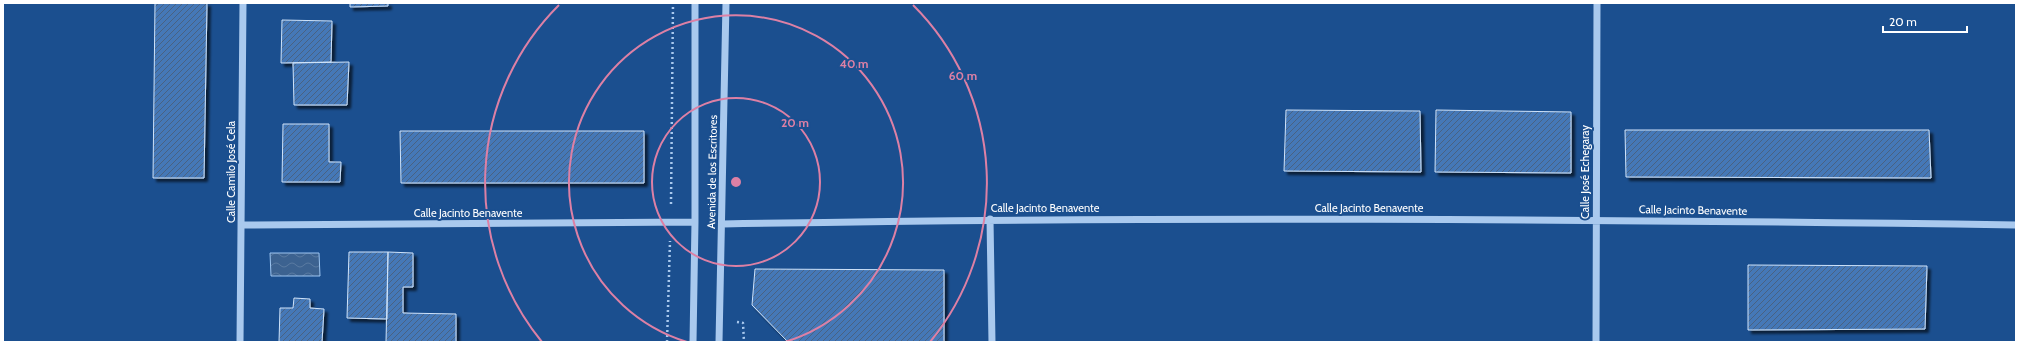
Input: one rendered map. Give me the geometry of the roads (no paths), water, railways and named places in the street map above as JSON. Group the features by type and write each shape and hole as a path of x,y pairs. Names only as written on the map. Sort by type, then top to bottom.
{"street":[{"name":"Calle Camilo José Cela","path":"240,342 243,3"},
{"name":"Avenida de los Escritores","path":"693,342 695,222 695,3"},
{"name":"Avenida de los Escritores","path":"719,342 723,224 726,3"},
{"name":"Calle José Echegaray","path":"1596,342 1597,3"},
{"name":"Calle Jacinto Benavente","path":"723,224 990,219 1596,219 2016,225"},
{"path":"990,219 992,342"},
{"name":"Calle Jacinto Benavente","path":"241,225 695,222"}],"water":[{"path":"270,253 319,253 320,276 271,276"}]}
